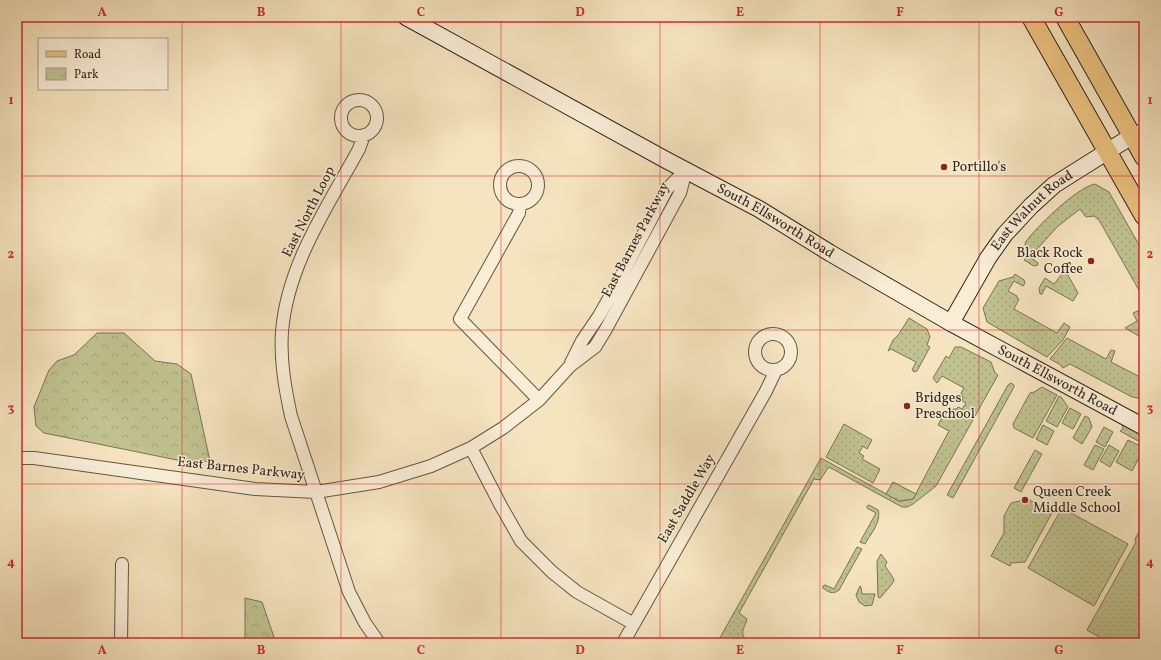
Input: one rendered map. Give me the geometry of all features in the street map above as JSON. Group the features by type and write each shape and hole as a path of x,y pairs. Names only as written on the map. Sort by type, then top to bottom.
{"main road":[{"path":"1031,17 1144,216"},
{"path":"1064,17 1138,132 1144,157"}],"street":[{"name":"South Ellsworth Road","path":"406,17 759,209 830,253 951,323 1144,427"},
{"name":"East Walnut Road","path":"951,323 988,258 1005,234 1031,206 1054,185 1138,132"},
{"name":"East North Loop","path":"364,135 359,149 312,234 293,279 282,331 282,354 291,416 349,592 379,643"},
{"name":"East Barnes Parkway","path":"17,458 34,458 255,489 316,492 379,482 430,466 471,448 503,428 538,400 570,366 595,347 680,193 686,170"},
{"path":"520,204 519,213 460,319 538,400"},
{"name":"East Saddle Way","path":"623,643 766,391 776,370"},
{"path":"471,448 500,506 521,541 552,572 577,592 634,624"},
{"path":"121,643 122,564"}],"green space":[{"path":"1095,184 1109,192 1138,243 1144,258 1144,299 1099,220 1094,216 1086,217 1080,209 1057,227 1030,257 1038,263 1038,265 1034,266 1024,260 1027,257 1025,243 1030,236 1067,200 1087,187"},
{"path":"1065,270 1078,293 1073,301 1046,286 1042,294 1040,294 1039,288 1045,278 1054,284"},
{"path":"1015,274 1024,280 1025,283 1023,286 1014,281 1008,291 1017,296 1019,299 1014,309 1057,333 1064,323 1070,327 1063,340 1047,357 987,322 983,308 999,281 1013,277"},
{"path":"1142,309 1144,313 1144,339 1125,328 1137,321 1133,313"},
{"path":"909,318 927,329 930,337 927,345 930,347 917,371 914,372 912,370 916,362 891,349 888,351 893,340 899,334"},
{"path":"97,333 124,333 155,361 177,364 191,374 210,461 187,462 44,433 36,426 34,407 49,370 57,361 74,355"},
{"path":"1067,338 1106,359 1111,350 1115,351 1111,362 1144,379 1144,399 1132,397 1070,364 1063,368 1050,359"},
{"path":"955,347 961,347 991,362 995,373 998,375 936,486 913,504 907,507 902,507 829,467 820,480 814,479 739,613 747,619 743,629 743,634 749,643 717,643 821,458 899,501 913,499 949,431 938,425 944,414 949,416 953,409 957,409 958,407 962,409 966,403 962,401 963,398 961,393 964,388 942,376 937,383 933,378 946,356 949,358"},
{"path":"1011,383 1014,387 953,498 947,495 1008,385"},
{"path":"1042,387 1057,395 1033,438 1014,428 1013,424 1030,393"},
{"path":"1059,396 1068,407 1057,427 1046,421"},
{"path":"1070,408 1081,414 1073,429 1062,423"},
{"path":"1085,416 1089,418 1092,427 1082,444 1073,438"},
{"path":"1122,423 1144,435 1144,444 1120,431 1123,429"},
{"path":"844,424 872,440 867,449 863,446 859,453 864,456 862,459 880,469 873,483 826,457"},
{"path":"1043,425 1054,431 1047,445 1036,439"},
{"path":"1104,427 1113,432 1105,447 1096,442"},
{"path":"1128,440 1144,448 1132,471 1116,462"},
{"path":"1095,445 1104,449 1093,470 1084,465"},
{"path":"1109,445 1119,451 1110,467 1100,461"},
{"path":"1035,450 1042,454 1021,492 1014,488"},
{"path":"893,482 916,494 913,499 899,501 886,494"},
{"path":"1028,499 1052,513 1025,562 1011,563 1010,566 991,556 1004,533 1004,516 1011,503"},
{"path":"869,505 878,510 879,514 875,528 865,544 860,542 876,513 867,508"},
{"path":"1062,508 1128,544 1094,606 1028,568"},
{"path":"1144,523 1144,630 1137,643 1110,643 1087,630 1136,542 1135,539"},
{"path":"857,547 862,549 839,590 831,592 823,588 825,585 834,589"},
{"path":"881,554 887,562 885,566 894,580 880,598 878,597 877,561"},
{"path":"860,586 862,594 875,594 872,605 865,606 859,602 856,595"},
{"path":"245,598 262,602 276,643 245,643"}],"place":[{"name":"Portillo's","path":"944,167"},
{"name":"Black Rock Coffee","path":"1091,261"},
{"name":"Bridges Preschool","path":"907,406"},
{"name":"Queen Creek Middle School","path":"1025,500"}]}
